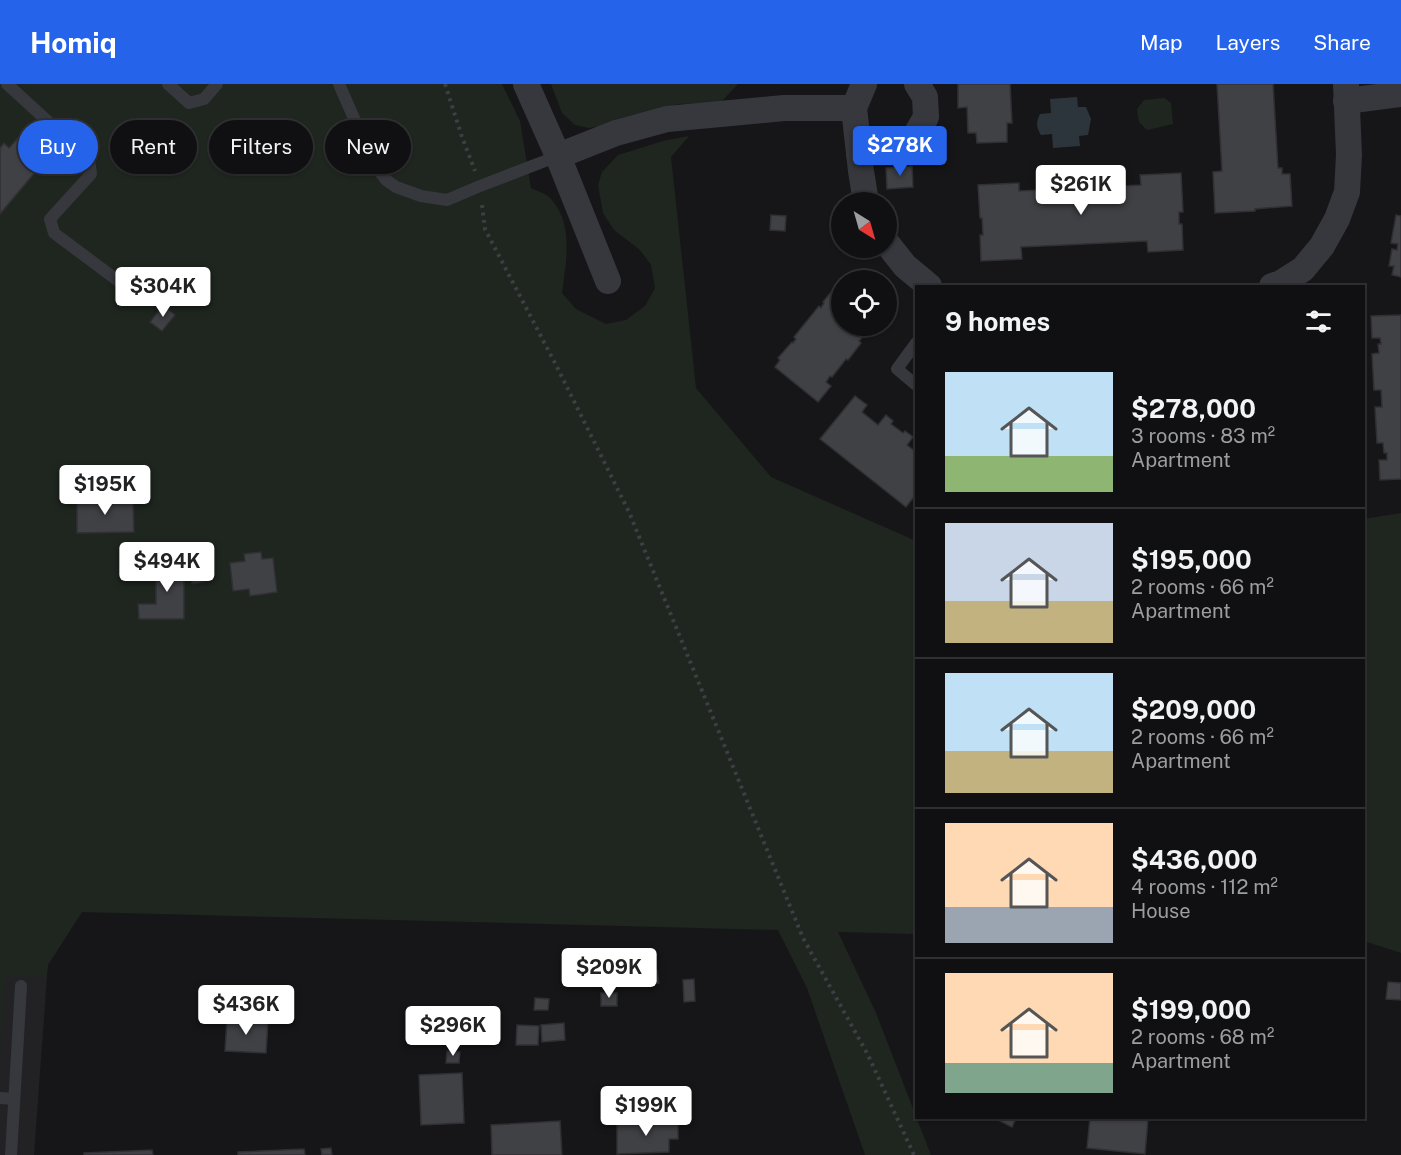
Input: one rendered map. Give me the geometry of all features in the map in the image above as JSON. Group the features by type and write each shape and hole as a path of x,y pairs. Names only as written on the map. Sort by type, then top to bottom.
{"street":[{"path":"526,84 558,156 608,281"},
{"path":"864,84 854,108 865,192"},
{"path":"859,154 896,147 914,138 926,117 925,97 917,84"},
{"path":"1279,285 1302,269 1322,246 1347,192 1346,93 1401,94"},
{"path":"558,156 616,133 667,119 784,108 854,108"},
{"path":"897,256 905,266 928,285"}],"lane":[{"path":"7,84 89,159 91,174 50,219 54,232 121,283"},
{"path":"168,84 189,103 204,99 217,84"},
{"path":"339,84 374,164 386,180 396,187 421,196 447,200 558,156"},
{"path":"915,344 897,369 915,384"},
{"path":"11,1155 21,986"},
{"path":"0,1098 14,1099"}],"path":[{"path":"445,84 480,186 485,229 629,512 803,938 868,1055 914,1155"}],"shaded area":[{"path":"0,84 502,84 520,121 531,188 549,197 563,220 567,244 562,293 576,309 606,324 626,320 645,306 655,288 651,265 640,250 614,230 603,213 598,185 602,172 618,155 663,141 689,136 671,157 696,388 771,477 915,541 915,934 838,932 876,1013 915,1114 915,1119 917,1119 931,1155 865,1155 807,988 778,930 82,912 48,965 47,976 6,976 0,1055"},
{"path":"551,84 738,84 720,103 678,104 617,119 608,125 589,128 575,125 562,113"},
{"path":"1077,97 1078,107 1086,107 1091,119 1088,135 1079,136 1080,146 1053,148 1052,134 1041,135 1038,129 1037,122 1040,114 1051,113 1050,99"},
{"path":"1164,98 1171,103 1173,124 1147,130 1139,122 1137,109 1144,100"},
{"path":"1401,513 1401,953 1365,941 1365,519"},
{"path":"0,976 47,976 34,1155 0,1155"}],"building":[{"path":"958,84 1010,84 1012,123 1007,123 1007,142 977,143 976,133 968,133 967,107 958,108"},
{"path":"1217,84 1273,84 1278,168 1282,168 1282,174 1290,174 1292,206 1215,213 1213,172 1222,171"},
{"path":"18,138 18,174 34,174 0,214 0,148 4,143 9,148"},
{"path":"912,166 913,187 887,189 886,168"},
{"path":"1181,173 1183,212 1179,212 1179,224 1182,224 1183,250 1148,252 1147,241 1021,247 1022,259 981,261 980,235 983,235 978,185 1019,183 1019,191 1141,185 1140,175"},
{"path":"771,215 786,216 785,231 770,230"},
{"path":"1396,215 1401,216 1401,277 1392,275 1394,266 1389,266 1392,249 1397,250 1398,244 1391,243"},
{"path":"831,292 831,336 863,336 848,360 846,359 832,377 830,376 826,382 831,386 818,402 775,367 780,360 778,358 793,343 796,339 794,337 819,306 821,308"},
{"path":"163,305 175,315 162,331 150,322"},
{"path":"1401,315 1401,479 1380,480 1379,460 1387,460 1387,453 1384,453 1383,443 1377,443 1375,407 1382,407 1381,390 1374,390 1372,354 1379,353 1378,344 1381,344 1380,338 1372,338 1371,316"},
{"path":"855,396 867,405 862,412 878,425 886,415 893,421 891,424 913,437 907,445 915,451 915,495 906,507 820,439"},
{"path":"133,499 134,532 77,533 77,500"},
{"path":"201,552 204,582 192,584 188,553"},
{"path":"261,552 262,559 273,558 277,592 250,596 249,589 233,591 230,563 245,561 244,554"},
{"path":"156,560 184,560 184,619 139,619 138,604 156,604"},
{"path":"657,970 659,983 640,985 638,971"},
{"path":"694,979 695,1001 684,1002 683,980"},
{"path":"1388,982 1401,983 1401,1000 1386,999"},
{"path":"601,993 617,993 617,1006 601,1006"},
{"path":"535,998 549,999 548,1010 534,1010"},
{"path":"227,1019 268,1021 266,1053 225,1051"},
{"path":"564,1023 565,1040 542,1042 541,1025"},
{"path":"517,1025 539,1026 538,1045 516,1045"},
{"path":"447,1051 460,1052 459,1063 446,1063"},
{"path":"462,1073 464,1123 421,1125 419,1075"},
{"path":"996,1119 1016,1119 1012,1127"},
{"path":"1090,1119 1148,1119 1145,1154 1087,1148"},
{"path":"560,1121 562,1155 492,1155 491,1125"},
{"path":"678,1122 678,1139 669,1139 669,1152 617,1154 617,1123"},
{"path":"331,1148 332,1155 322,1155 321,1149"},
{"path":"304,1149 305,1155 238,1155 238,1152"},
{"path":"152,1150 153,1155 84,1155 84,1153"}]}
